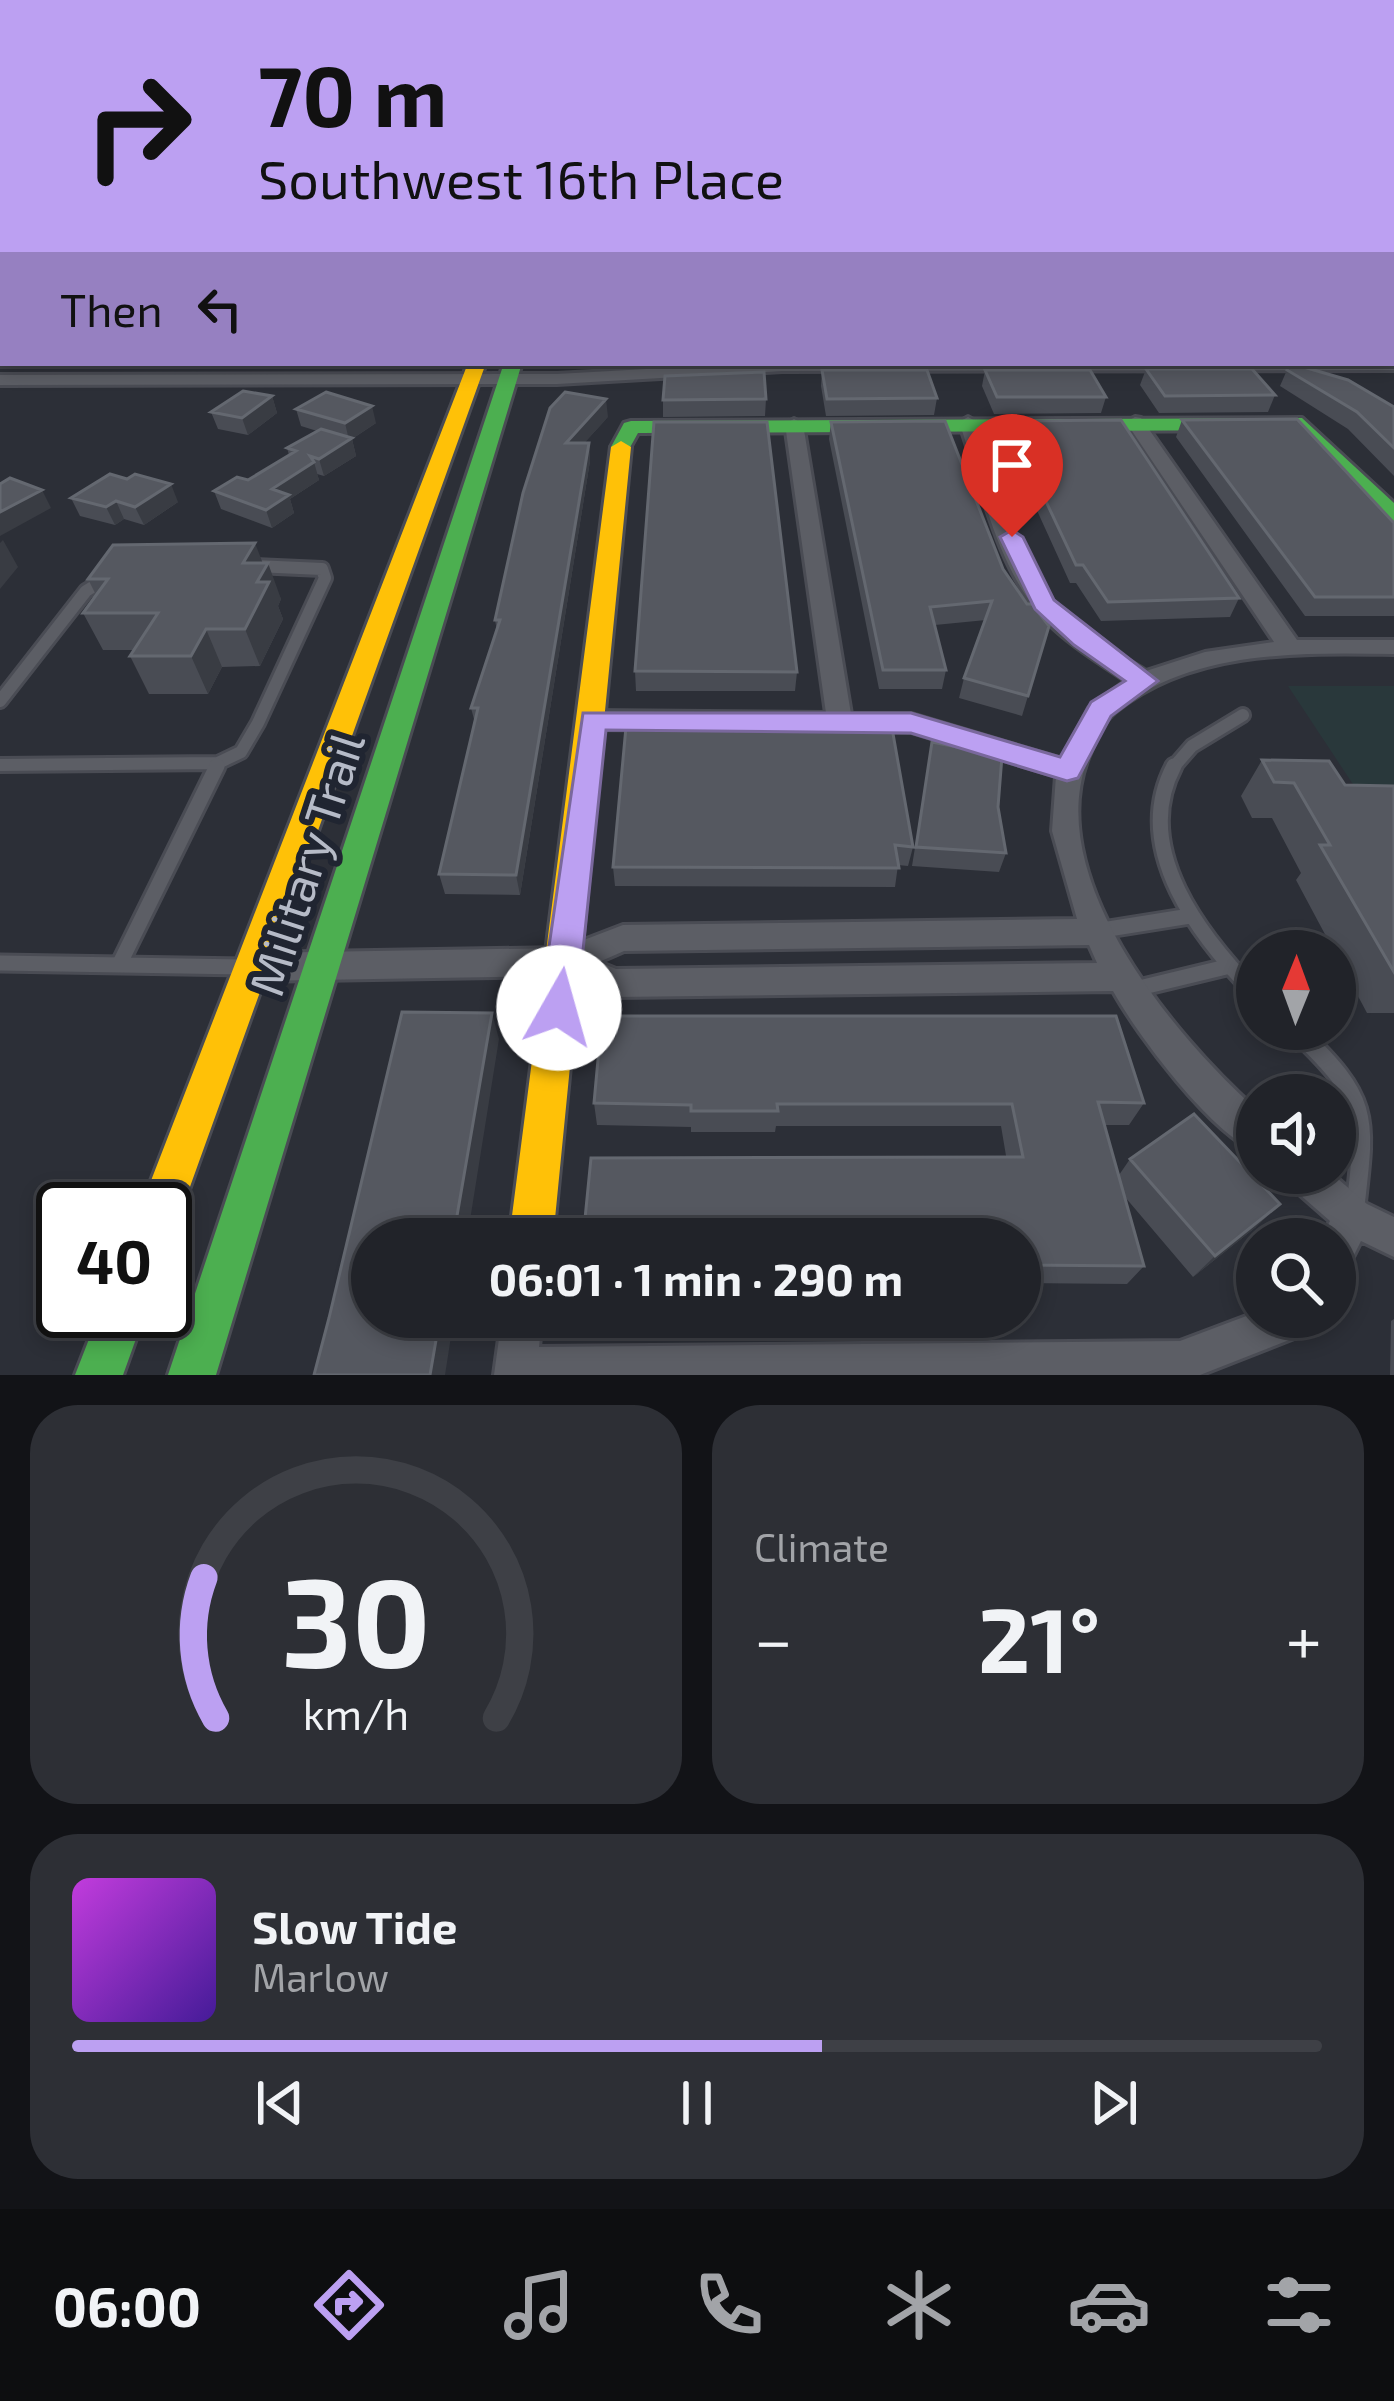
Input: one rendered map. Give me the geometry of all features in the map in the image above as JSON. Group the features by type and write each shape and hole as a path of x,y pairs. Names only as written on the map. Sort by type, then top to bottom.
{"street":[{"path":"108,380 122,366"},
{"path":"326,380 334,366"},
{"path":"0,380 326,380 474,371 809,366"},
{"name":"Military Trail","path":"171,1182 474,371"},
{"name":"Military Trail","path":"191,1375 510,371"},
{"path":"968,422 1027,575 1044,604 1083,639 1144,681"},
{"path":"1135,422 1289,646"},
{"path":"794,424 840,721"},
{"path":"534,1218 622,439 631,427 1302,424 1394,515"},
{"path":"1236,1113 1172,1051 1123,984 1095,932 1061,827 1067,770 1100,709 1144,681 1215,657 1289,646 1394,647"},
{"path":"593,720 911,723 1067,770"},
{"path":"251,967 564,962 623,938 1095,932"},
{"path":"564,962 615,983 1123,984"},
{"path":"1327,1194 1354,1217 1394,1238"},
{"path":"99,1375 113,1338"},
{"path":"520,1338 516,1371 1180,1362 1243,1338"}],"lane":[{"path":"0,765 218,764 241,752 325,578 322,569 294,565 247,567"},
{"path":"0,700 86,591 110,576"},
{"path":"1236,976 1190,916 1169,865 1161,817 1171,770 1204,737 1243,715"},
{"path":"119,965 218,764"},
{"path":"1095,932 1190,916"},
{"path":"0,963 251,967"},
{"path":"1123,984 1226,967"},
{"path":"1315,1050 1353,1088 1365,1120 1354,1217"}],"shaded area":[{"path":"1288,686 1394,686 1394,801 1364,801"}],"building":[{"path":"1300,366 1348,380 1394,407 1394,448 1357,412 1287,370"},
{"path":"1146,369 1252,369 1275,395 1165,396"},
{"path":"822,370 927,370 937,398 827,399"},
{"path":"985,370 1090,370 1106,397 997,397"},
{"path":"764,372 766,399 663,400 665,376"},
{"path":"243,391 272,396 242,418 211,412"},
{"path":"326,392 372,406 345,423 296,409"},
{"path":"565,392 606,399 566,443 589,443 516,875 439,874 478,708 471,708 500,620 495,620 523,493 550,408"},
{"path":"1297,419 1394,523 1394,597 1315,597 1182,420"},
{"path":"1121,420 1239,598 1108,602 1083,565 1076,565 1008,421"},
{"path":"945,421 1003,569 1049,626 1028,696 964,678 992,601 930,607 946,670 883,670 831,422"},
{"path":"654,422 767,422 797,672 635,671"},
{"path":"321,429 352,438 319,459 310,456 314,462 272,489 289,495 266,510 214,491 237,477 248,480 296,451 287,448"},
{"path":"110,474 127,479 135,474 171,484 135,507 116,501 106,507 71,498"},
{"path":"10,478 42,490 0,512 0,484"},
{"path":"255,543 243,563 268,563 257,582 269,582 245,629 206,629 191,656 130,656 158,613 83,613 108,579 88,579 113,545"},
{"path":"626,727 892,728 913,847 895,845 899,868 613,867"},
{"path":"932,742 1002,756 998,807 1006,853 916,847"},
{"path":"1262,760 1329,761 1345,785 1394,786 1394,972 1320,845 1330,845 1294,783 1274,782"},
{"path":"402,1012 492,1013 457,1218 353,1218"},
{"path":"602,1016 1116,1016 1144,1103 1098,1102 1144,1266 1041,1265 1041,1218 585,1218 591,1158 1023,1157 1012,1104 777,1104 778,1111 691,1111 691,1105 594,1103"},
{"path":"1194,1114 1236,1158 1236,1194 1270,1194 1280,1204 1262,1218 1236,1218 1236,1239 1215,1256 1130,1159"},
{"path":"351,1226 351,1338 436,1338 430,1375 314,1375"}],"traffic: fast":[{"path":"192,1375 512,366"},
{"path":"621,447 631,427 1302,424 1394,515"},
{"path":"99,1375 113,1338"}],"traffic: slow":[{"path":"171,1182 476,366"},
{"path":"533,1218 621,447"}],"route":[{"path":"559,1008 593,720 911,723 1067,770 1100,709 1144,681 1083,639 1044,604 1012,537"}]}
